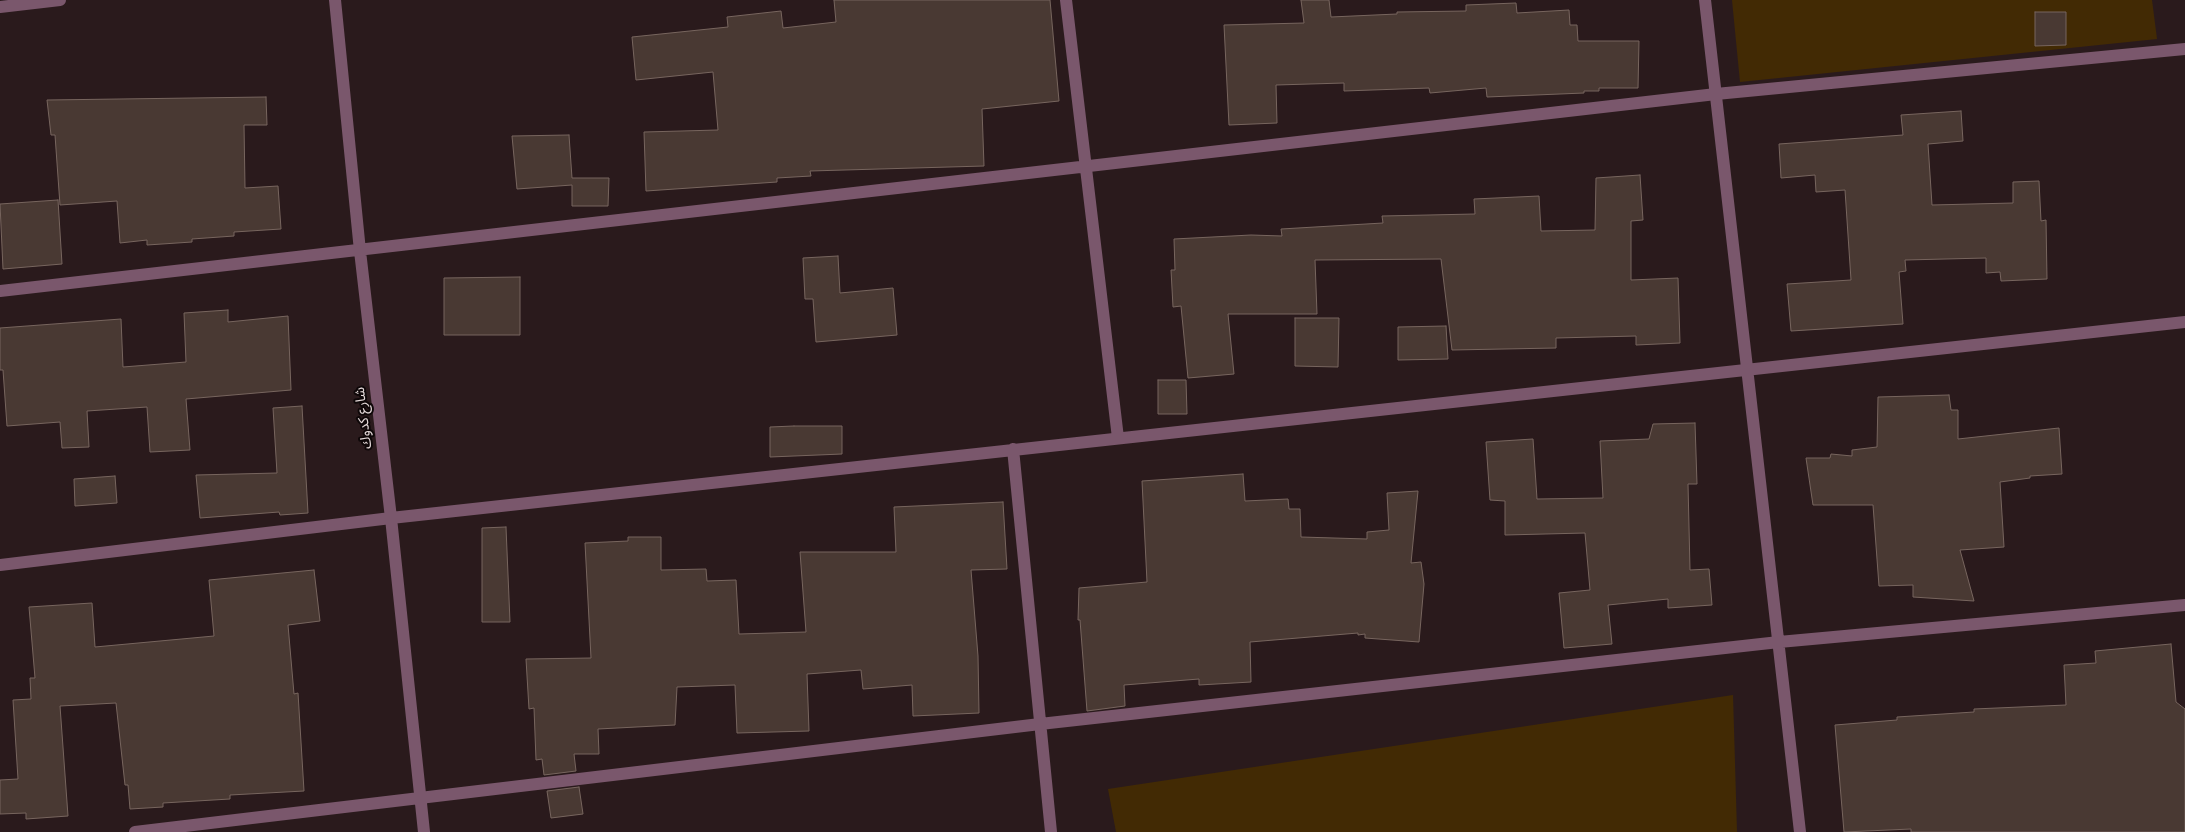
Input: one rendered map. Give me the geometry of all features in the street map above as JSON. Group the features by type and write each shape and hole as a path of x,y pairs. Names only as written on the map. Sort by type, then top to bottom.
{"street":[{"path":"0,7 60,0"},
{"name":"شارع كدوك","path":"335,0 360,251 391,518 424,832"},
{"path":"1066,0 1118,438"},
{"path":"1705,0 1800,832"},
{"path":"0,291 1716,94 2185,48"},
{"path":"0,565 391,518 2185,322"},
{"path":"1013,449 1051,832"},
{"path":"135,832 1040,724 1778,642 2185,605"}],"shaded area":[{"path":"1732,0 2152,0 2157,39 1740,82"},
{"path":"1733,695 1737,832 1116,832 1108,789"}],"building":[{"path":"834,0 1050,0 1059,101 982,109 984,166 810,171 811,176 777,178 777,182 646,191 644,132 718,130 713,72 636,80 632,37 728,27 727,17 781,11 783,28 836,22"},
{"path":"1301,0 1329,0 1331,17 1397,14 1397,12 1466,11 1466,5 1516,3 1517,13 1569,10 1570,25 1577,25 1578,41 1639,41 1638,88 1599,88 1599,91 1584,91 1584,93 1487,97 1486,88 1430,93 1429,88 1344,91 1344,83 1276,85 1277,123 1229,125 1224,25 1304,23"},
{"path":"2035,12 2066,12 2066,45 2035,46"},
{"path":"266,97 267,125 244,125 245,188 278,186 281,229 234,232 234,236 192,239 192,242 147,245 147,240 120,243 117,201 60,205 55,135 51,135 47,100"},
{"path":"1961,111 1963,141 1928,144 1932,205 2013,203 2013,182 2039,181 2041,221 2046,220 2047,279 2001,281 2000,272 1986,273 1986,258 1905,260 1906,271 1899,272 1903,324 1791,331 1787,284 1851,280 1845,190 1816,192 1815,175 1781,178 1779,144 1903,135 1901,115"},
{"path":"569,135 572,178 609,178 608,206 572,206 572,185 517,189 512,136"},
{"path":"1640,175 1643,220 1631,221 1631,280 1678,278 1680,343 1636,345 1636,336 1556,338 1556,348 1452,350 1441,259 1315,260 1317,314 1228,314 1234,374 1188,378 1181,306 1173,307 1171,270 1175,270 1174,239 1251,235 1282,236 1281,229 1383,223 1382,216 1475,214 1474,199 1539,196 1541,231 1595,230 1596,178"},
{"path":"58,200 62,264 3,269 0,204"},
{"path":"838,256 840,293 893,288 897,335 816,342 813,299 805,299 803,258"},
{"path":"520,277 520,335 444,335 444,278"},
{"path":"228,310 228,322 288,316 291,390 186,399 190,450 150,452 147,407 87,411 89,447 62,448 60,422 7,426 3,370 0,370 0,328 121,319 123,367 186,362 184,313"},
{"path":"1295,318 1339,318 1338,367 1295,366"},
{"path":"1446,326 1448,359 1398,360 1398,327"},
{"path":"1158,380 1186,380 1187,414 1158,414"},
{"path":"1949,395 1951,410 1958,410 1958,439 2059,428 2062,474 2030,476 2030,478 2000,482 2004,547 1960,550 1974,601 1913,597 1913,585 1879,586 1873,505 1813,505 1806,458 1830,458 1831,454 1852,456 1852,450 1877,447 1878,397"},
{"path":"302,406 308,513 280,515 279,512 200,518 196,475 277,473 273,408"},
{"path":"1695,423 1697,484 1688,484 1690,570 1709,569 1712,605 1668,608 1668,599 1608,605 1612,644 1564,648 1559,593 1590,590 1585,533 1505,535 1505,501 1490,500 1486,442 1533,439 1537,499 1603,498 1600,441 1649,439 1653,424"},
{"path":"842,426 842,454 770,457 770,427"},
{"path":"1243,474 1245,501 1288,499 1289,509 1300,509 1301,537 1367,539 1367,532 1389,530 1387,493 1418,491 1411,563 1421,562 1424,584 1419,642 1365,638 1365,634 1358,635 1358,633 1250,642 1251,682 1199,685 1199,679 1124,685 1125,706 1087,711 1080,620 1078,620 1079,588 1147,582 1142,481"},
{"path":"115,476 117,503 75,506 74,479"},
{"path":"1003,502 1007,569 971,570 978,656 979,713 913,716 912,685 863,689 861,670 807,674 809,731 737,733 735,685 677,687 675,725 598,729 599,754 574,754 576,771 544,775 542,759 536,760 534,708 529,709 526,659 591,658 585,543 628,541 628,537 661,537 661,570 706,569 707,581 736,580 739,634 806,632 800,552 896,552 894,507"},
{"path":"506,527 510,622 482,622 482,528"},
{"path":"314,570 320,621 288,625 294,694 298,693 304,791 230,795 230,799 163,803 163,807 130,809 128,785 125,785 116,703 60,706 68,816 26,819 26,813 0,814 0,780 18,779 13,700 31,699 30,678 35,678 29,607 92,603 95,647 214,636 209,580"},
{"path":"2171,644 2176,702 2185,709 2185,832 1911,832 1911,829 1844,832 1835,725 1897,720 1897,717 1974,712 1974,709 2066,705 2064,665 2096,663 2095,651"},
{"path":"579,787 583,814 551,818 547,791"}]}
